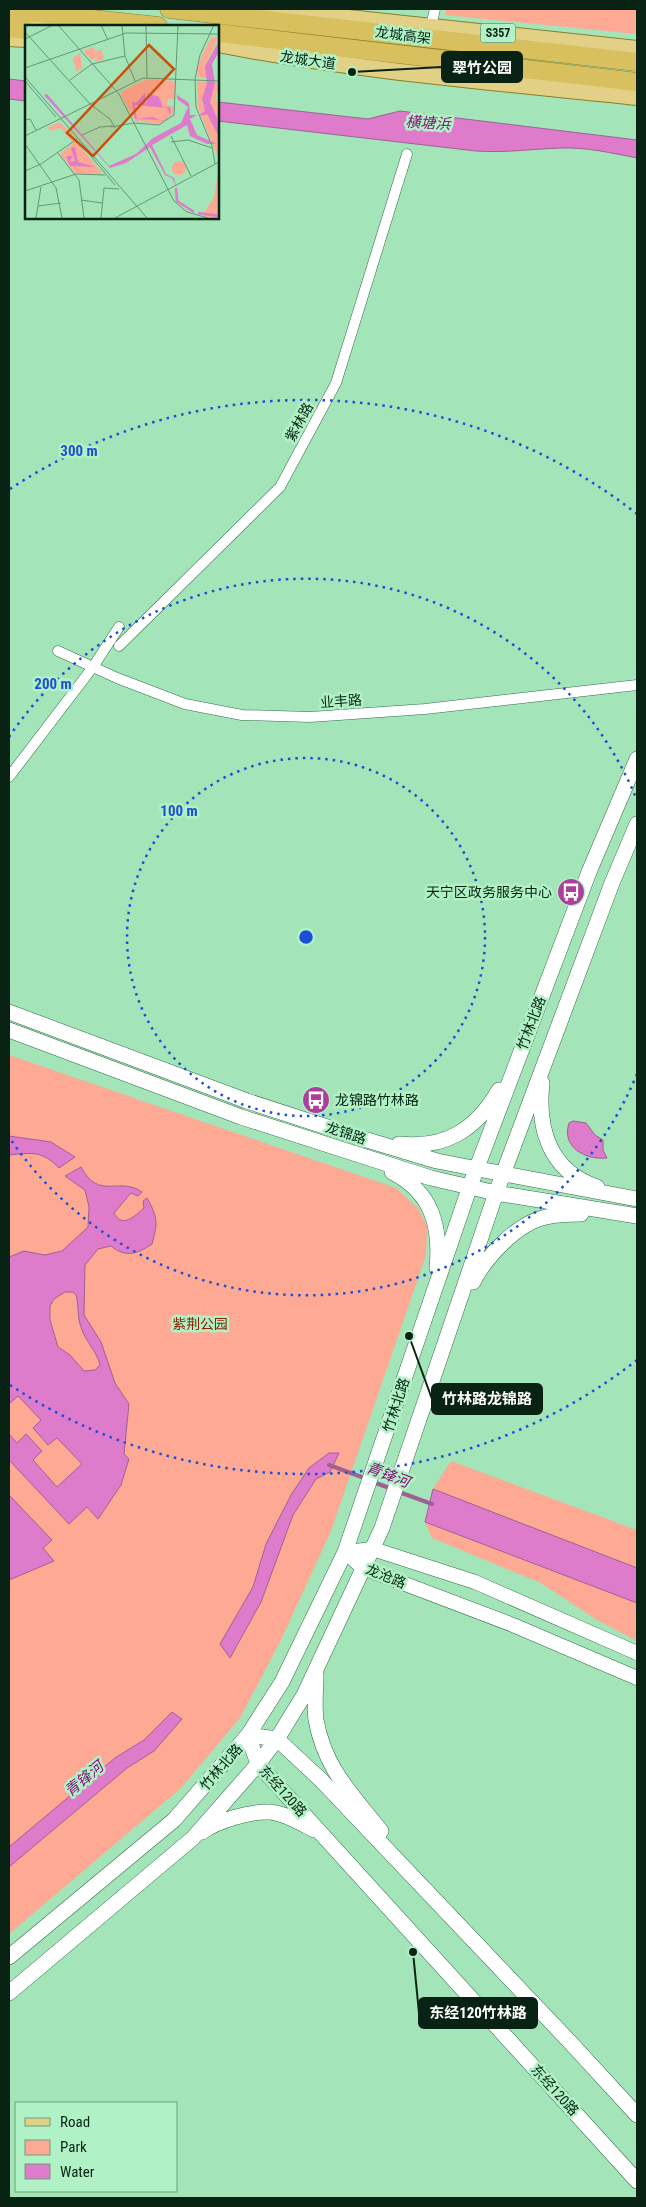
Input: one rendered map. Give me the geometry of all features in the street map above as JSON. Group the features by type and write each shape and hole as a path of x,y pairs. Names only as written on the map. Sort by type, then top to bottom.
{"highway":[{"name":"龙城高架","path":"169,9 353,23 637,62"},
{"path":"228,9 353,23"},
{"path":"9,10 149,25"},
{"path":"9,28 25,30"},
{"name":"龙城高架","path":"219,33 637,82"},
{"path":"219,44 349,47"}],"main road":[{"name":"S357","path":"264,9 353,23 431,26 637,49"},
{"path":"304,9 353,23"},
{"path":"9,19 73,25"},
{"path":"9,38 25,39"},
{"name":"龙城大道","path":"219,44 281,57 426,76 637,97"},
{"path":"219,52 281,57"},
{"name":"竹林北路","path":"9,1957 174,1820 248,1736 282,1682 345,1552 476,1169 589,872 637,759"},
{"name":"竹林北路","path":"9,1993 192,1838 258,1764 277,1739 304,1695 373,1549 402,1472 503,1173 612,883 637,824"},
{"name":"龙锦路","path":"9,1012 247,1101 437,1161 637,1199"},
{"name":"龙锦路","path":"9,1030 241,1117 431,1178 496,1193 608,1213 637,1216"},
{"path":"367,1140 412,1145 441,1143 466,1130 490,1105 522,1049"},
{"path":"546,1058 540,1115 547,1144 564,1167 583,1182 637,1199"},
{"path":"355,1153 407,1180 426,1199 437,1230 438,1259 435,1287"},
{"path":"450,1326 480,1268 510,1235 545,1217 608,1213"},
{"path":"316,1668 316,1718 325,1753 336,1776 449,1916"},
{"path":"248,1736 277,1739 321,1780 637,2115"},
{"name":"东经120路","path":"248,1736 258,1764 637,2181"},
{"path":"146,1877 207,1828 238,1816 270,1812 300,1822 324,1836"}],"street":[{"path":"431,26 435,9"},
{"name":"紫林路","path":"119,646 280,487 336,382 407,154"},
{"path":"9,777 93,667 120,627"},
{"name":"业丰路","path":"58,651 185,704 242,715 310,717 425,709 637,685"},
{"name":"龙沧路","path":"345,1552 373,1549 475,1582 637,1653"},
{"name":"龙沧路","path":"345,1552 364,1568 513,1626 637,1678"}],"green space":[{"path":"446,9 637,9 637,34 445,15"},
{"name":"紫荆公园","path":"9,1055 396,1188 418,1208 427,1226 426,1255 331,1531 280,1642 240,1718 181,1788 9,1934"},
{"path":"451,1461 637,1530 637,1641 597,1620 541,1583 432,1538 425,1522 433,1489"}],"water":[{"path":"9,79 25,81 25,101 9,99"},
{"name":"横塘浜","path":"219,102 368,119 400,111 637,140 637,158 580,148 476,151 219,121"},
{"path":"573,1121 586,1123 595,1135 603,1140 603,1150 607,1158 591,1157 577,1151 572,1146 567,1132 569,1123"},
{"path":"9,1136 51,1142 75,1157 59,1168 42,1155 30,1153 9,1155"},
{"path":"81,1167 88,1177 102,1186 134,1188 142,1192 138,1196 131,1193 114,1213 117,1218 125,1221 129,1220 144,1208 143,1201 147,1198 156,1220 152,1244 132,1253 116,1250 111,1246 98,1249 85,1265 84,1315 101,1342 115,1383 129,1404 124,1454 129,1459 121,1485 98,1519 87,1507 69,1524 9,1460 9,1434 17,1443 26,1434 42,1451 33,1460 57,1487 82,1464 57,1438 48,1445 33,1428 41,1420 18,1396 10,1403 9,1401 9,1257 24,1251 45,1255 62,1251 88,1227 89,1207 85,1190 65,1176","holes":["65,1292 73,1292 76,1295 79,1319 83,1332 100,1365 95,1370 84,1371 70,1355 58,1347 50,1320 50,1306 54,1299"]},
{"path":"329,1453 339,1453 330,1472 316,1479 293,1515 261,1602 230,1658 220,1644 253,1587 266,1544 291,1495 309,1468"},
{"path":"433,1489 637,1568 637,1603 425,1522"},
{"path":"9,1495 52,1540 43,1548 54,1561 9,1580"},
{"path":"172,1712 182,1719 154,1751 127,1768 9,1867 9,1847 115,1758 144,1740"}],"waterway":[{"name":"青锋河","path":"329,1465 367,1479"},
{"name":"青锋河","path":"373,1482 392,1489"},
{"name":"青锋河","path":"399,1492 432,1504"}],"place":[{"name":"翠竹公园","path":"352,72"},
{"name":"天宁区政务服务中心","path":"571,892"},
{"name":"龙锦路竹林路","path":"316,1100"},
{"name":"竹林路龙锦路","path":"409,1336"},
{"name":"东经120竹林路","path":"413,1952"}]}
